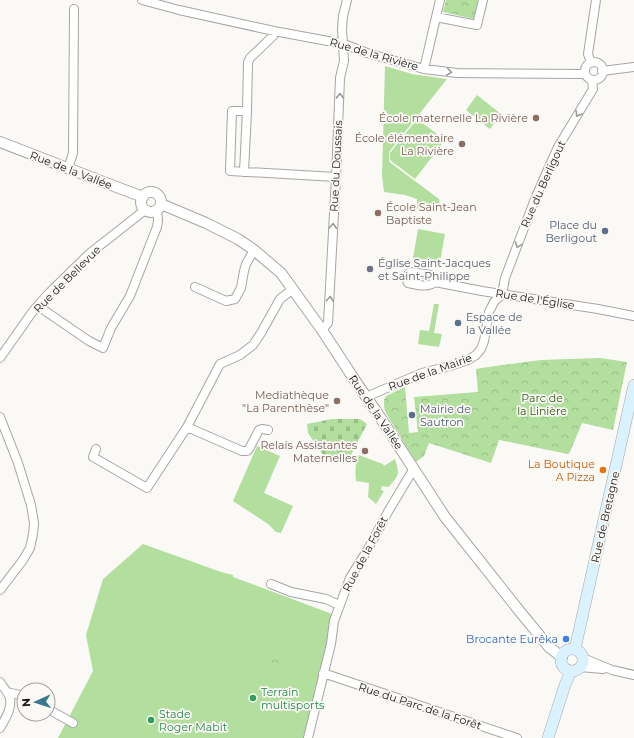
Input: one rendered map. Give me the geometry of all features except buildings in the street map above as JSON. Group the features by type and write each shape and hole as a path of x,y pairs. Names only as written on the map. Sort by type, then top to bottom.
{"main road":[{"name":"Rue de Bretagne","path":"575,649 634,385"},
{"path":"548,738 564,685 578,665 581,653 575,649 569,649 566,651 561,660 563,666 568,670 578,665"}],"street":[{"name":"Rue de la Rivière","path":"142,0 179,10 274,31 344,44 424,69 457,73 585,74"},
{"name":"Rue du Doussais","path":"322,330 328,324 340,78 344,61 342,29 347,0"},
{"path":"424,69 440,0"},
{"path":"436,17 477,25 483,0"},
{"path":"591,63 588,54 596,0"},
{"path":"68,169 73,153 74,9"},
{"path":"244,172 248,62 250,58 272,36 274,31"},
{"path":"591,63 598,63 602,71 598,79 592,80 585,74 586,67 591,63"},
{"path":"602,71 634,67"},
{"name":"Rue du Berligout","path":"502,294 505,278 535,199 558,147 593,89 592,80"},
{"path":"247,111 232,111 230,171 336,177"},
{"name":"Rue de la Vallée","path":"0,142 143,197"},
{"path":"38,306 89,341 103,348 111,328 130,296 158,227 160,198 155,193 149,193 143,197 142,202 145,210 151,212 159,207"},
{"name":"Rue de la Vallée","path":"159,207 206,223 238,239 254,250 281,273 322,330 445,518 549,647 562,657"},
{"name":"Rue de Bellevue","path":"0,358 38,306 89,254 145,210"},
{"path":"195,287 226,301 235,300 242,288 246,264 254,250"},
{"name":"Rue de l'Église","path":"435,282 634,316"},
{"path":"96,449 93,457 147,488 188,427 220,364 240,355 253,345 280,300 293,289"},
{"name":"Rue de la Mairie","path":"366,397 422,373 450,366 468,360 476,355 481,349 484,341 489,312 494,302 502,294"},
{"path":"0,417 18,463 31,505 34,523 34,534 30,548 23,560 0,590"},
{"path":"188,427 242,452 249,449 259,430 268,430"},
{"name":"Rue de la Forêt","path":"308,738 331,644 334,621 339,605 350,578 413,470"},
{"path":"270,584 291,592 326,599 339,605"},
{"path":"578,665 634,675"},
{"name":"Rue du Parc de la Forêt","path":"323,673 517,738"},
{"path":"0,682 10,698 7,716 0,728"},
{"path":"7,692 16,694"},
{"path":"56,713 73,723"}],"green space":[{"path":"446,0 478,0 474,19 443,12"},
{"path":"385,66 412,74 447,79 389,152 389,161 392,164 439,199 440,210 426,207 423,211 417,209 417,199 405,195 384,192 382,176"},
{"path":"477,95 501,114 490,129 466,110"},
{"path":"417,119 445,140 415,179 390,160 390,153"},
{"path":"418,229 445,234 440,262 413,258"},
{"path":"434,304 439,304 434,333 442,334 439,347 418,344 420,330 429,331"},
{"name":"Parc de la Linière","path":"600,358 627,362 613,430 582,423 568,454 499,440 491,463 429,443 424,456 416,462 385,411 384,400 386,396 405,387 409,433 418,432 414,397 478,392 476,369 541,360"},
{"path":"332,419 360,419 367,424 351,455 343,459 328,458 323,455 308,433 307,424"},
{"path":"257,446 280,456 264,493 293,506 281,533 276,532 268,524 233,501"},
{"path":"359,455 383,464 384,466 395,459 398,468 397,477 389,487 382,486 381,490 384,491 376,504 368,497 369,483 356,481 355,474"},
{"path":"143,544 233,575 233,577 332,614 329,638 303,738 58,738 93,671 86,635 103,579"},
{"path":"274,647 277,648 282,655 290,657 289,662 285,667 279,668 268,666"}],"place":[{"name":"École maternelle La Rivière","path":"536,118"},
{"name":"École élémentaire La Rivière","path":"462,144"},
{"name":"École Saint-Jean Baptiste","path":"378,213"},
{"name":"Place du Berligout","path":"605,231"},
{"name":"Église Saint-Jacques et Saint-Philippe","path":"370,269"},
{"name":"Espace de la Vallée","path":"458,323"},
{"name":"Mediathèque \"La Parenthèse\"","path":"337,401"},
{"name":"Mairie de Sautron","path":"412,415"},
{"name":"Relais Assistantes Maternelles","path":"365,451"},
{"name":"La Boutique A Pizza","path":"603,470"},
{"name":"Brocante Eurêka","path":"566,639"},
{"name":"Terrain multisports","path":"253,698"},
{"name":"Stade Roger Mabit","path":"151,720"}]}
